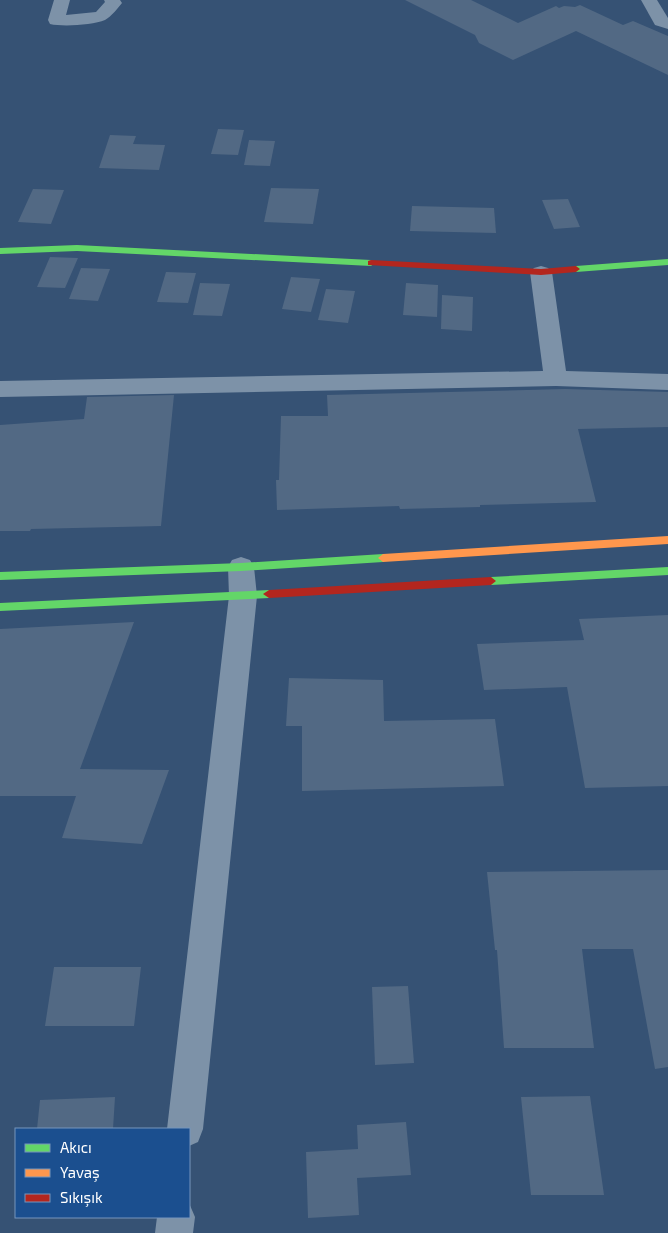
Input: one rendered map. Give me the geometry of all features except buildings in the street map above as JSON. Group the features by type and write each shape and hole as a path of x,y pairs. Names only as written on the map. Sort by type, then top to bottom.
{"main road":[{"path":"0,252 77,248 541,272 668,262"},
{"path":"0,606 668,540"},
{"path":"0,576 242,581 668,571"}],"street":[{"path":"62,0 56,20 75,20 101,16 114,3 112,0"},
{"path":"649,0 661,21 668,24"},
{"path":"541,272 556,378"},
{"path":"0,389 556,378 668,382"},
{"path":"185,1128 242,581"},
{"path":"174,1233 176,1218"}],"traffic: fast":[{"path":"0,251 77,248 371,263"},
{"path":"576,269 668,262"},
{"path":"0,576 241,567 383,558"},
{"path":"491,581 668,571"},
{"path":"0,607 269,594"}],"traffic: slow":[{"path":"383,558 668,540"}],"traffic: jam":[{"path":"371,263 541,272 576,269"},
{"path":"269,594 491,581"}]}
